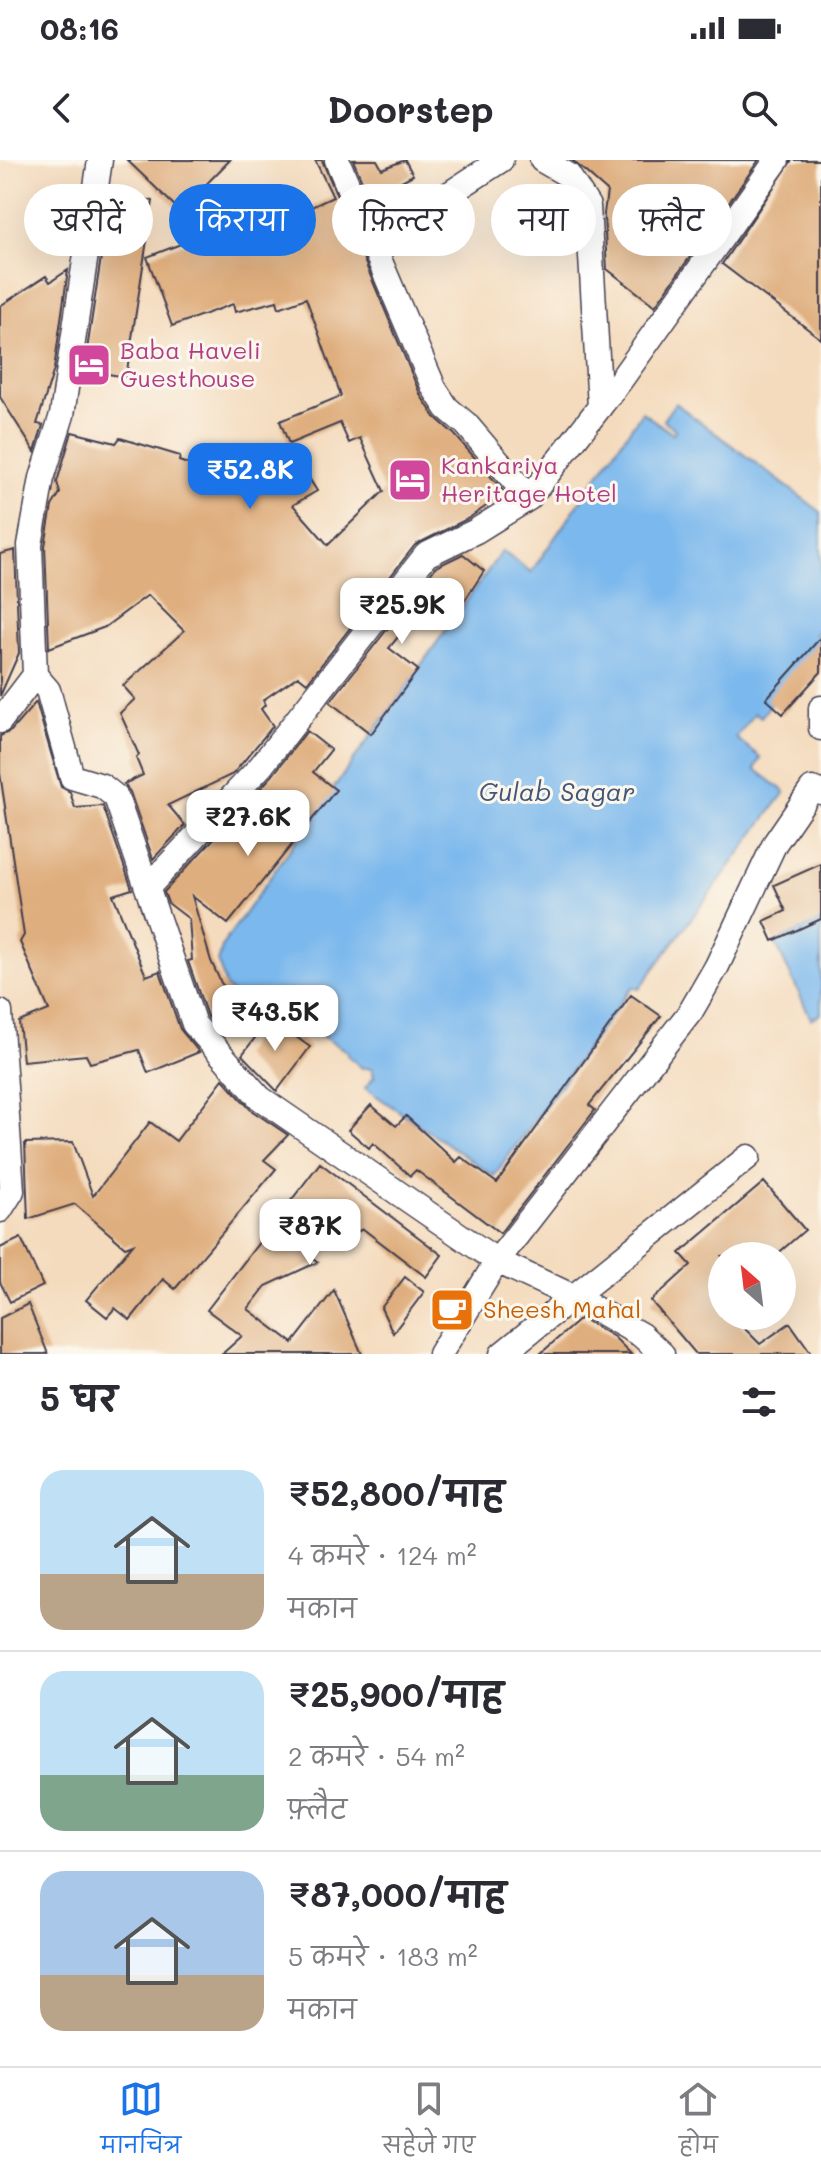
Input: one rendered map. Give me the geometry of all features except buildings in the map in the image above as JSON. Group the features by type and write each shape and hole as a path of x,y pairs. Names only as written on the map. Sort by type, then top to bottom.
{"street":[{"path":"100,160 62,415 42,478 30,545 35,675 48,690 72,777 102,786 116,797 194,1024 260,1098 497,1261 576,1298 641,1335 662,1354"},
{"path":"337,160 347,184"},
{"path":"464,184 501,160"},
{"path":"542,160 572,168 588,206 600,407"},
{"path":"149,886 261,766 426,555 476,531 529,498 600,407 777,160"},
{"path":"378,256 434,388 447,408 466,424 529,498"},
{"path":"0,721 35,675"},
{"path":"821,708 821,728"},
{"path":"440,1354 497,1261 691,1011 717,966 775,843 818,785"},
{"path":"0,1012 12,1191 0,1210"},
{"path":"502,1354 576,1298 748,1157"}],"water":[{"name":"Gulab Sagar","path":"675,403 821,512 821,626 815,634 821,639 761,717 755,713 736,738 761,758 755,769 785,792 639,989 632,987 494,1176 365,1088 374,1077 372,1068 362,1068 347,1055 348,1052 320,1035 317,1027 309,1026 301,1038 226,988 218,962 223,944 502,551 531,572 642,412 673,434 675,429 663,420"},
{"path":"821,921 821,1014 811,1019 775,942"}],"place":[{"name":"Baba Haveli Guesthouse","path":"89,365"},
{"name":"Kankariya Heritage Hotel","path":"410,480"},
{"name":"Sheesh Mahal","path":"452,1310"}]}
